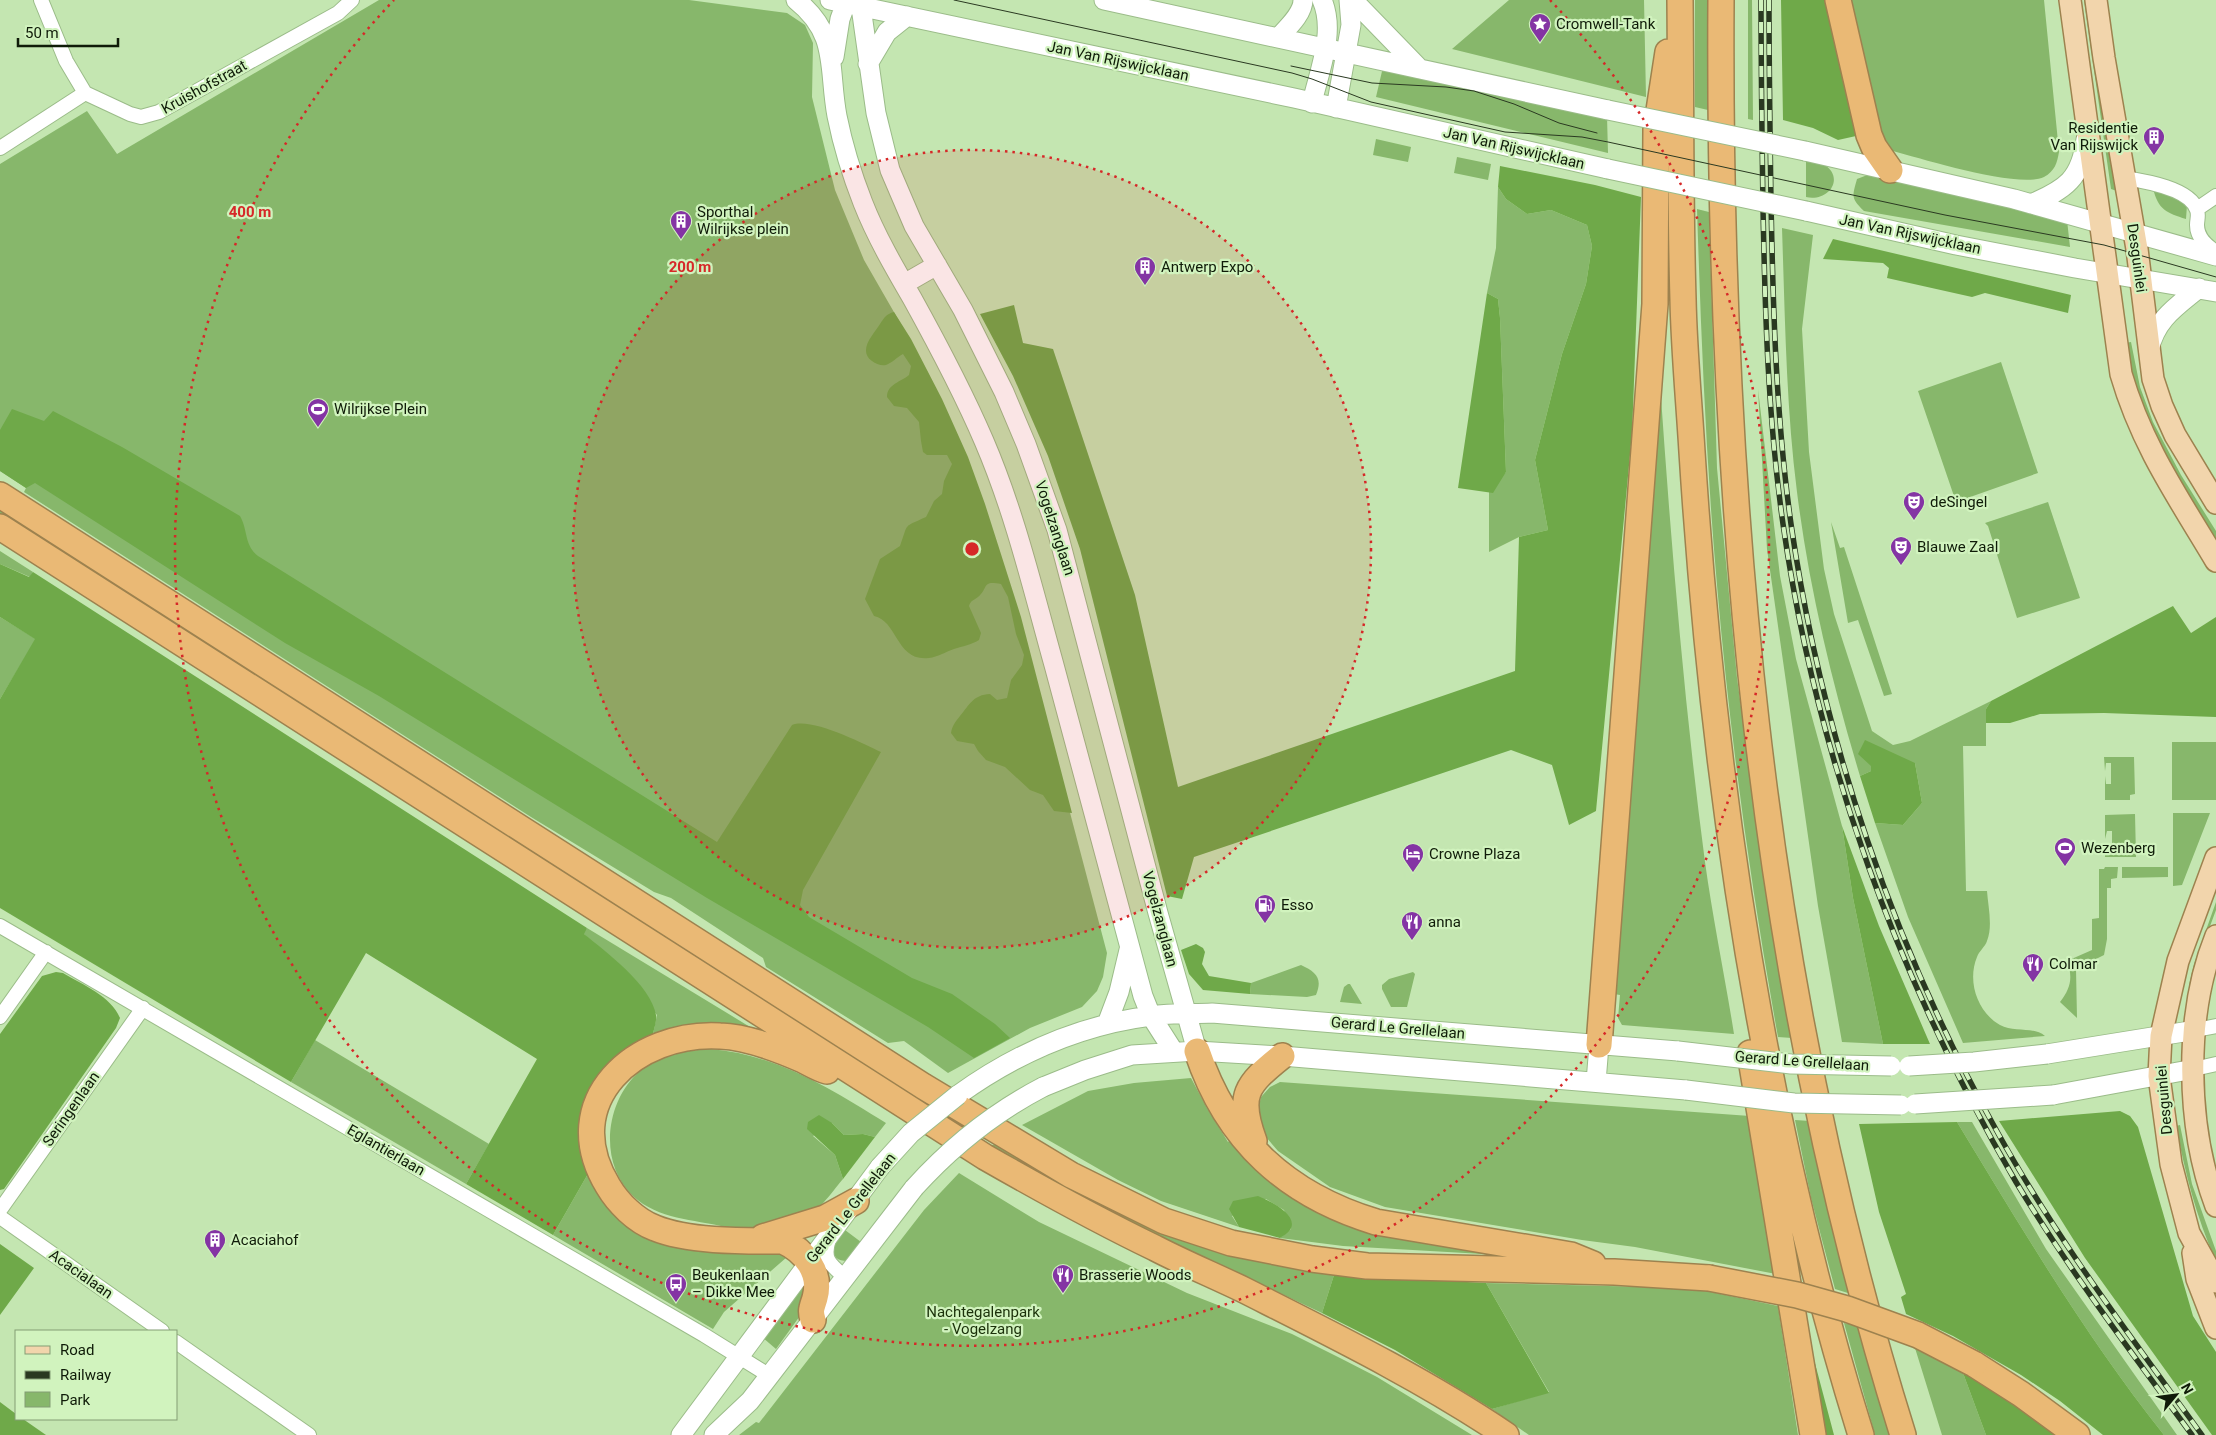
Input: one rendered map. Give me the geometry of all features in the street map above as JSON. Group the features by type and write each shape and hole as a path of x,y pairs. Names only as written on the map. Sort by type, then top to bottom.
{"highway":[{"path":"1678,0 1683,300 1700,580 1719,758 1747,946 1780,1126 1808,1244 1862,1435"},
{"path":"1599,1045 1655,304 1656,130 1678,0"},
{"path":"1721,0 1725,290 1736,496 1745,608 1766,799 1786,938 1812,1082 1846,1232 1877,1348 1903,1435"},
{"path":"1838,0 1869,135 1874,147 1890,170"},
{"path":"0,494 923,1086 1072,1176 1164,1221 1231,1243 1312,1259 1366,1266 1614,1272 1709,1278 1797,1295 1847,1309 1918,1335 1974,1364 2021,1394 2077,1435"},
{"path":"0,527 985,1157 1039,1188 1156,1249 1243,1290 1370,1355 1475,1414 1506,1435"},
{"path":"1700,580 1691,635 1719,872 1813,1435"},
{"path":"813,1320 810,1310 815,1298 814,1274 800,1250 783,1241 697,1238 655,1228 637,1217 613,1194 599,1167 592,1134 593,1117 599,1099 609,1082 620,1069 655,1046 675,1039 722,1036 749,1040 803,1060 826,1072 852,1072"},
{"path":"1186,1052 1217,1099 1259,1155 1280,1176 1354,1215 1399,1226 1571,1255 1614,1272"},
{"path":"1259,1155 1245,1112 1246,1098 1249,1088 1255,1080 1282,1056"},
{"path":"748,1241 825,1218 856,1201"}],"main road":[{"name":"Desguinlei","path":"2070,0 2121,374 2131,407 2160,468 2216,561"},
{"name":"Desguinlei","path":"2096,0 2125,178 2140,278 2148,354 2153,379 2162,406 2183,450 2216,503"},
{"name":"Desguinlei","path":"2216,858 2178,961 2161,1036 2159,1076 2171,1164 2189,1233 2216,1282"},
{"name":"Desguinlei","path":"2216,936 2204,972 2206,1028 2194,1069 2194,1112 2200,1152 2204,1171 2216,1206"},
{"path":"2189,1233 2198,1279 2216,1328"}],"street":[{"path":"0,148 84,93 66,61 42,0"},
{"name":"Kruishofstraat","path":"84,93 130,114 141,117 160,112 338,14 352,0"},
{"path":"796,0 804,6 821,26 826,39 832,69 837,114 847,157 864,205 881,244 949,366 984,442 1020,539 1095,813 1129,949 1151,1016 1186,1052"},
{"path":"1104,0 1890,170 2031,204 2216,254"},
{"path":"1278,38 1299,12 1303,5 1303,0"},
{"path":"1312,102 1325,48 1328,24 1322,0"},
{"path":"1336,108 1351,25 1349,0"},
{"path":"1353,0 1420,69"},
{"path":"832,69 838,25 848,2"},
{"name":"Jan Van Rijswijcklaan","path":"848,2 1965,246 2208,290"},
{"name":"Vogelzanglaan","path":"848,2 868,64 876,113 890,170 914,226 970,324 1004,392 1026,444 1057,530 1186,1014 1186,1052"},
{"path":"868,64 888,32 907,16"},
{"name":"Desguinlei","path":"2031,204 2057,193 2070,182 2082,162 2087,133"},
{"path":"2125,178 2168,187 2190,201 2197,209 2197,232 2205,244 2216,254"},
{"path":"2197,209 2216,196"},
{"path":"904,284 937,265"},
{"name":"Jan Van Rijswijcklaan","path":"2148,354 2152,335 2162,320 2208,290"},
{"name":"Eglantierlaan","path":"0,926 770,1376"},
{"path":"1107,1024 1119,992 1129,949"},
{"path":"0,1017 46,952"},
{"name":"Seringenlaan","path":"0,1210 143,1008"},
{"name":"Gerard Le Grellelaan","path":"681,1435 880,1167 911,1134 974,1083 1018,1058 1057,1040 1107,1024 1151,1016 1212,1013 1678,1051 1791,1064 1891,1066 1974,1062 2047,1054 2206,1028"},
{"path":"1596,1082 1599,1045"},
{"path":"714,1435 750,1401 914,1188 940,1159 985,1122 1015,1102 1043,1087 1085,1070 1126,1057 1186,1052 1282,1056 1686,1090 1794,1103 1901,1105 2053,1095 2216,1064"},
{"name":"Acacialaan","path":"0,1217 161,1330"},
{"path":"830,1236 825,1251 826,1258 846,1278"},
{"path":"178,1343 309,1435"}],"green space":[{"path":"379,0 689,0 787,13 805,25 813,43 812,97 835,190 864,260 910,340 949,419 1025,642 1107,953 1103,977 1097,991 1082,1007 1030,1028 948,1073 904,1041 888,1043 766,967 763,958 671,898 654,892 531,817 24,492 26,488 0,471 0,164 87,111 117,154"},
{"path":"1509,0 1644,0 1646,97 1452,49"},
{"path":"1695,0 1707,0 1708,110 1695,107"},
{"path":"1748,0 1752,0 1753,120 1748,119"},
{"path":"1781,0 1829,0 1856,136 1838,140 1813,128 1783,120"},
{"path":"1851,0 2044,0 2059,152 2056,163 2048,175 2032,180 1970,172 1893,151 1882,142"},
{"path":"2084,0 2089,0 2120,192 2111,189"},
{"path":"1383,67 1607,116 1608,153 1376,97"},
{"path":"1376,139 1411,147 1408,162 1373,155"},
{"path":"1457,157 1491,164 1488,180 1454,173"},
{"path":"1806,159 1825,165 1831,171 1834,183 1827,193 1814,198 1806,197"},
{"path":"1500,166 1595,185 1641,197 1632,434 1596,811 1569,825 1552,765 1511,750 1194,857 1182,899 1167,896 1080,549 1048,456 1013,376 980,314 1014,305 1023,343 1053,349 1135,595 1178,787 1515,671 1519,537 1548,530 1535,460 1562,354 1586,284 1592,246 1587,225 1551,210 1527,214 1506,199 1498,187"},
{"path":"1870,174 2067,220 2070,247 1864,211 1855,200 1854,190 1857,179"},
{"path":"1498,187 1506,199 1527,214 1551,210 1587,225 1592,246 1586,284 1562,354 1535,460 1548,530 1519,537 1489,552 1489,491 1506,472 1498,299 1487,293 1496,248"},
{"path":"2153,188 2165,192 2187,205 2186,219 2164,210"},
{"path":"1697,209 1709,212 1717,468 1737,678 1757,821 1792,1038 1778,1037 1750,869 1728,699 1710,491"},
{"path":"1782,228 1813,235 1802,329 1809,452 1824,569 1834,614 1872,731 1893,745 1910,741 1991,701 1986,709 1986,746 1963,746 1966,891 1987,891 1990,916 1989,935 1974,966 1974,986 1976,995 1985,1012 2000,1025 2011,1029 2035,1031 2045,1036 1963,1043 1908,917 1875,823 1903,825 1922,803 1915,763 1871,766 1871,771 1860,776 1822,635 1802,528 1793,459 1786,360"},
{"path":"1833,239 2071,295 2068,313 1985,293 1972,297 1887,278 1889,268 1883,263 1823,259"},
{"path":"1487,293 1498,299 1506,472 1493,493 1458,488"},
{"path":"894,312 911,339 942,399 968,457 985,504 1021,617 1072,813 1054,811 1043,795 1030,790 1005,767 986,760 974,744 957,741 951,733 955,722 976,698 990,694 997,700 1007,698 1011,680 1022,665 1024,655 1016,634 1008,597 1001,584 988,584 969,606 981,633 979,640 929,658 918,658 903,648 888,625 882,619 874,616 865,599 880,559 900,546 907,527 926,517 934,501 942,494 944,481 952,464 947,455 927,455 923,452 919,422 907,408 894,406 887,397 892,386 909,375 911,366 903,354 886,365 880,365 872,361 866,352 866,347 871,337 886,316"},
{"path":"2131,342 2140,387 2153,422 2181,475 2216,531 2216,545 2159,447 2135,389 2125,343"},
{"path":"2001,362 2038,473 1956,502 1918,391"},
{"path":"1660,383 1684,683 1697,802 1708,884 1734,1034 1622,1025 1618,1018 1620,995 1614,994"},
{"path":"1758,389 1780,576 1796,659 1842,826 1853,898 1883,1044 1842,1042 1818,906 1767,549"},
{"path":"12,409 44,421 53,411 122,447 240,516 250,547 258,556 717,842 792,725 800,723 824,728 850,737 881,752 803,890 800,905 809,917 912,978 952,994 995,1024 1010,1038 974,1058 928,1027 707,898 379,696 285,643 35,483 26,488 0,471 0,430"},
{"path":"2048,502 2080,598 2017,618 1988,526 1985,523"},
{"path":"0,508 919,1096 913,1101 0,515"},
{"path":"1831,522 1840,548 1844,547 1892,694 1884,696 1858,620 1848,623"},
{"path":"0,551 33,572 30,577 0,564"},
{"path":"0,564 29,577 33,572 587,928 584,934 637,981 646,992 656,1015 653,1034 619,1055 607,1068 589,1172 553,1235 466,1184 537,1059 366,953 291,1082 0,908 0,699 35,639 0,617"},
{"path":"2173,606 2191,633 2216,617 2216,717 2104,713 2040,714 2010,723 1986,723 1986,709 1991,701"},
{"path":"0,617 36,639 0,699"},
{"path":"1865,740 1915,763 1922,803 1903,825 1875,823 1860,776 1871,771 1871,766 1858,754"},
{"path":"2172,742 2216,742 2216,800 2172,800"},
{"path":"2104,757 2134,757 2135,794 2130,795 2130,800 2105,800 2105,776 2106,784 2111,784 2111,763 2106,763 2105,771"},
{"path":"2173,813 2210,813 2182,885 2173,886"},
{"path":"2135,814 2136,857 2105,857 2105,844 2107,852 2112,851 2112,831 2107,831 2105,839 2105,815"},
{"path":"1842,826 1879,926 1930,1044 1883,1044 1853,898"},
{"path":"2105,867 2118,867 2117,878 2111,879 2111,888 2107,888 2107,939 2104,955 2076,969 2077,1018 2060,1002 2067,992 2070,982 2067,961 2092,950 2092,919 2099,918 2099,869 2104,869"},
{"path":"2122,867 2168,867 2168,877 2122,878"},
{"path":"2216,902 2216,910 2203,945 2192,985 2189,985 2194,964"},
{"path":"587,928 765,1036 683,1029 653,1034 657,1015 583,933"},
{"path":"1196,944 1203,948 1205,952 1202,964 1209,976 1251,983 1250,994 1203,990 1189,974 1181,950"},
{"path":"1301,965 1311,970 1317,976 1319,984 1316,995 1307,997 1250,994 1251,983"},
{"path":"56,972 63,973 103,997 116,1010 120,1018 116,1028 4,1189 0,1190 0,1034 42,976"},
{"path":"1413,972 1415,974 1407,1007 1391,1007 1382,989 1382,985 1389,979"},
{"path":"1350,984 1362,1004 1340,1002 1344,987"},
{"path":"315,1040 489,1144 466,1184 291,1082"},
{"path":"711,1049 759,1058 781,1066 824,1086 886,1123 875,1137 863,1134 844,1135 832,1123 813,1136 835,1155 843,1179 812,1213 763,1230 742,1230 677,1218 654,1210 633,1196 622,1182 614,1167 610,1132 613,1115 619,1099 628,1084 640,1071 665,1057 683,1052"},
{"path":"1191,1078 1228,1142 1232,1138 1255,1167 1275,1185 1339,1222 1368,1233 1500,1255 1343,1246 1280,1238 1291,1229 1284,1210 1266,1199 1232,1216 1239,1227 1161,1201 1118,1180 1022,1125 1088,1091 1134,1083"},
{"path":"1280,1082 1750,1116 1776,1274 1635,1247 1385,1207 1330,1187 1278,1151 1260,1130 1257,1113 1261,1097 1270,1087"},
{"path":"2120,1111 2130,1116 2138,1127 2193,1316 2216,1352 2216,1435 2212,1435 2085,1258 1999,1121"},
{"path":"819,1115 832,1123 844,1135 863,1134 875,1137 843,1179 835,1155 807,1129 808,1122"},
{"path":"1795,1120 1810,1121 1851,1294 1835,1289 1811,1198"},
{"path":"1957,1122 1972,1122 2046,1249 2177,1435 2164,1435 2108,1360 2056,1282"},
{"path":"1957,1122 2030,1242 2081,1321 2135,1398 2164,1435 2103,1435 2060,1401 2021,1375 1953,1336 1906,1314 1901,1297 1906,1294 1879,1212 1859,1124"},
{"path":"2180,1125 2192,1184 2216,1251 2216,1261 2197,1211 2187,1177 2176,1126"},
{"path":"997,1144 1278,1264 1334,1275 1322,1313 1120,1218 990,1146"},
{"path":"589,1172 618,1213 776,1248 787,1257 724,1312 713,1329 553,1235"},
{"name":"Nachtegalenpark - Vogelzang","path":"959,1173 1039,1222 1187,1293 1292,1334 1342,1359 1377,1377 1472,1435 739,1435 756,1422 759,1423 924,1210"},
{"path":"1258,1196 1282,1209 1291,1219 1290,1230 1280,1238 1239,1227 1229,1209 1233,1201"},
{"path":"845,1230 861,1242 848,1261 836,1258 832,1246"},
{"path":"0,1244 34,1268 0,1315"},
{"path":"1334,1275 1486,1283 1549,1393 1492,1409 1395,1350 1322,1313"},
{"path":"1486,1283 1692,1288 1778,1306 1798,1435 1529,1435 1492,1409 1549,1392"},
{"path":"807,1284 805,1309 776,1349 762,1337 802,1285"},
{"path":"1844,1323 1858,1326 1890,1435 1875,1435"},
{"path":"1915,1348 1963,1373 1986,1435 1942,1435"},
{"path":"1812,1352 1834,1435 1822,1435"},
{"path":"1963,1373 2004,1397 2057,1435 1986,1435"},
{"path":"0,1402 15,1413 15,1420 24,1420 46,1435 0,1435"}],"tram line":[{"path":"954,0 1292,73 1371,102 1505,132 1582,137 1608,142 1945,215 2104,245 2216,277"},
{"path":"1291,66 1372,83 1446,87 1474,91 1514,104 1559,123 1597,133"}],"railway":[{"path":"1761,0 1765,287 1768,366 1778,485 1798,611 1817,696 1840,781 1868,864 1899,946 1934,1027 1973,1105 2016,1182 2057,1247 2192,1435"},
{"path":"1769,0 1773,282 1782,444 1791,524 1804,604 1842,762 1867,839 1895,915 1926,990 1961,1063 1999,1135 2070,1251 2202,1435"}],"place":[{"name":"Cromwell-Tank","path":"1540,43"},
{"name":"Residentie Van Rijswijck","path":"2154,156"},
{"name":"Sporthal Wilrijkse plein","path":"681,240"},
{"name":"Antwerp Expo","path":"1145,286"},
{"name":"Wilrijkse Plein","path":"318,428"},
{"name":"deSingel","path":"1914,521"},
{"name":"Blauwe Zaal","path":"1901,566"},
{"name":"Wezenberg","path":"2065,867"},
{"name":"Crowne Plaza","path":"1413,873"},
{"name":"Esso","path":"1265,924"},
{"name":"anna","path":"1412,941"},
{"name":"Colmar","path":"2033,983"},
{"name":"Acaciahof","path":"215,1259"},
{"name":"Brasserie Woods","path":"1063,1294"},
{"name":"Beukenlaan – Dikke Mee","path":"676,1303"}]}
